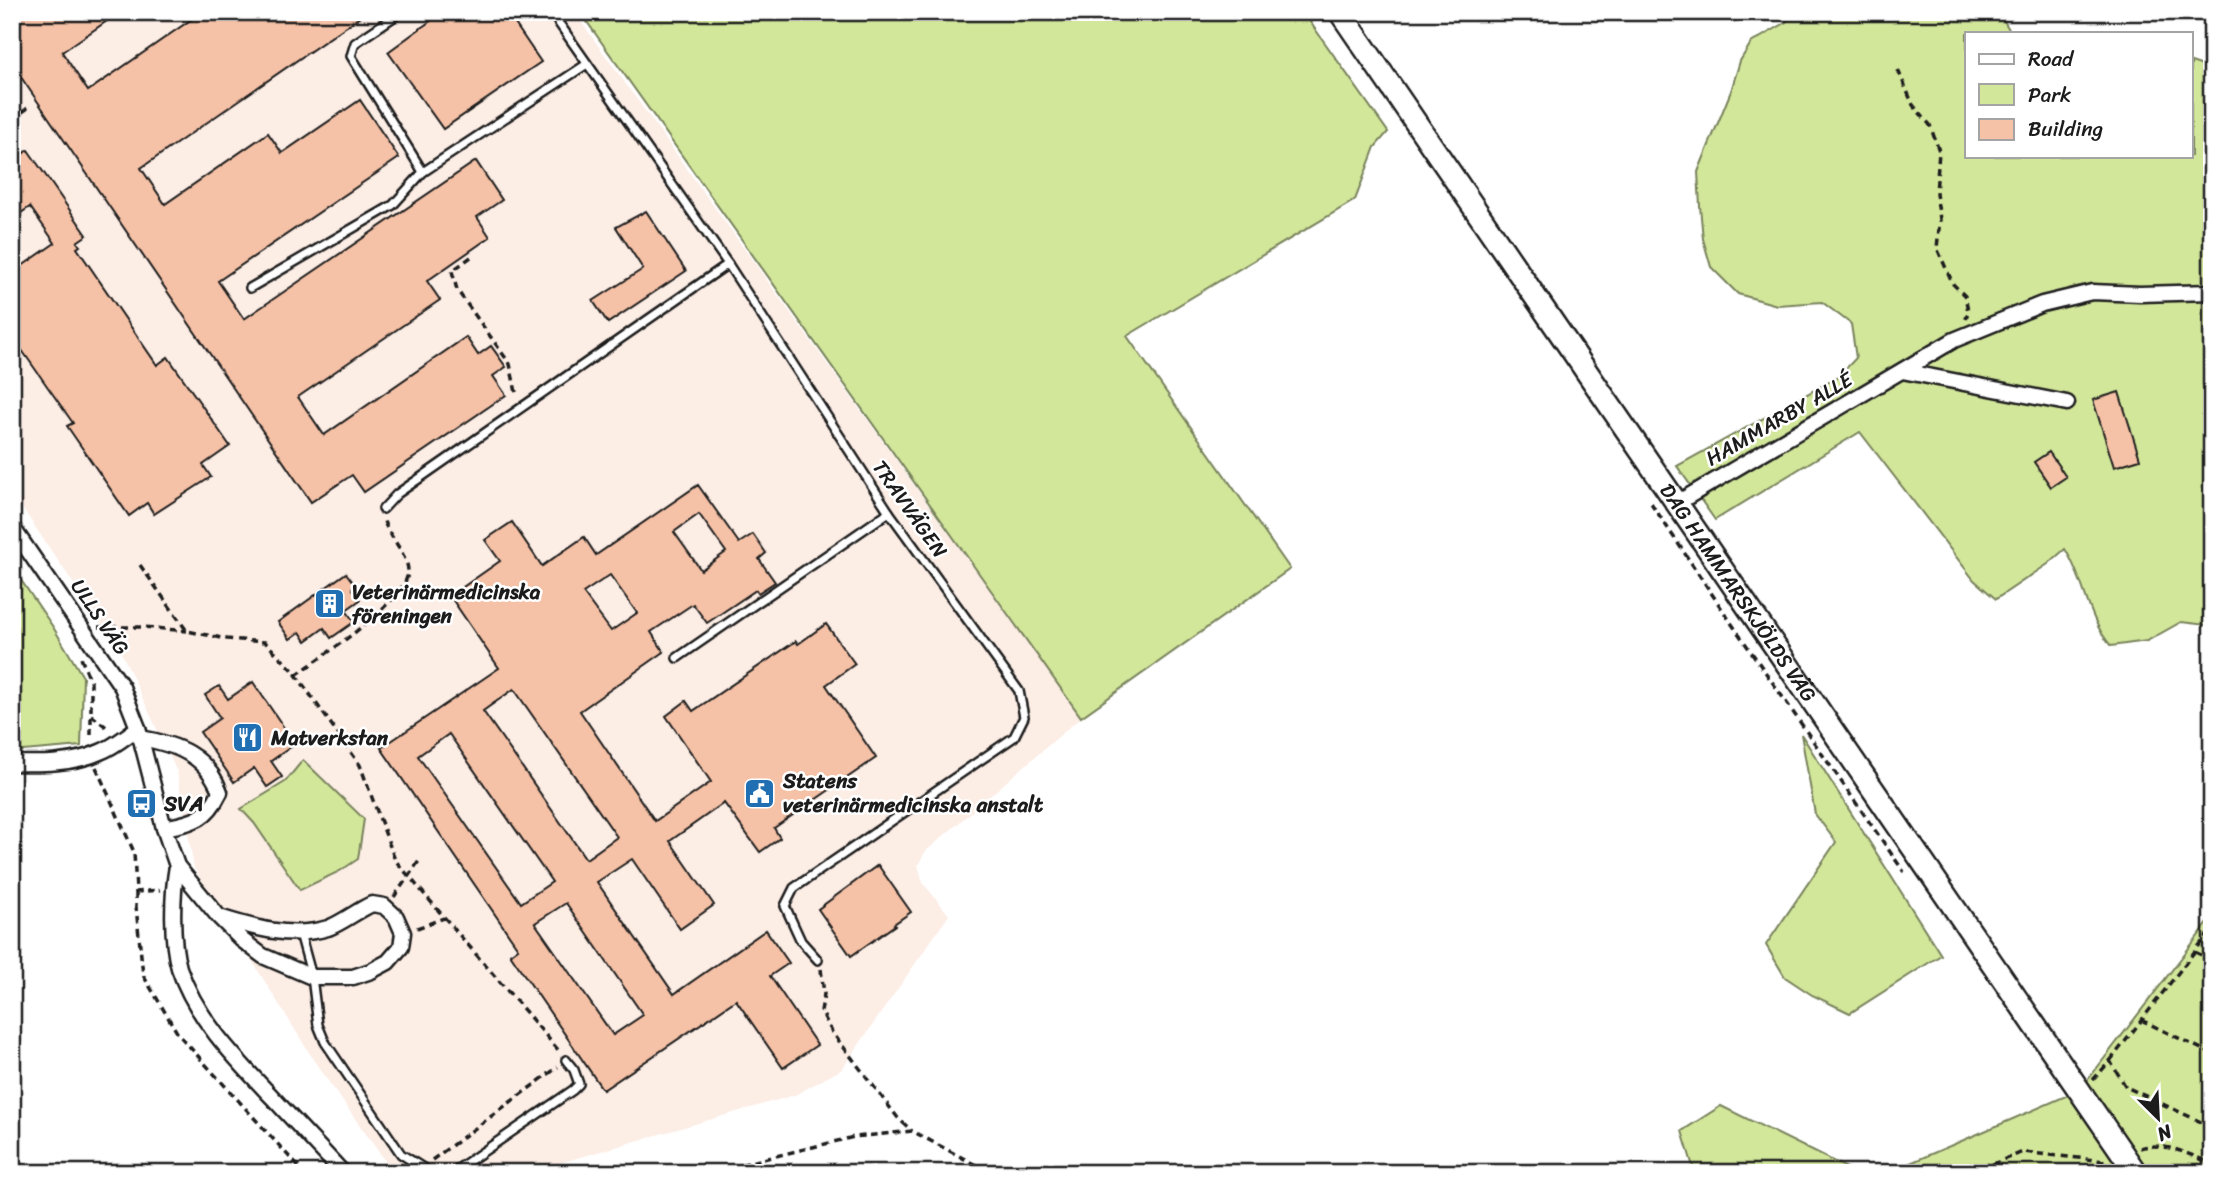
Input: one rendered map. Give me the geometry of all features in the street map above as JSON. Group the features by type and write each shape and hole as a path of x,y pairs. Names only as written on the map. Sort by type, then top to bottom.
{"main road":[{"name":"DAG HAMMARSKJÖLDS VÄG","path":"1340,12 1677,503 2114,1157 2136,1173"}],"street":[{"name":"HAMMARBY ALLÉ","path":"1677,503 1954,340 2042,304 2092,292 2212,292"},
{"path":"1902,371 2067,403"},
{"name":"ULLS VÄG","path":"12,527 122,687 139,733 177,866 219,917 262,956 313,977 353,977 371,971 388,962 401,947 403,933"},
{"path":"12,763 41,764 91,756 139,733 159,741 193,756 206,765 220,792 214,805 194,822 164,828"},
{"path":"177,866 173,889 176,950 189,992 226,1049 343,1173"},
{"path":"219,917 263,930 300,933 330,927 372,904 386,908 397,918 403,933"}],"lane":[{"path":"401,12 355,43 351,56 424,172"},
{"name":"TRAVVÄGEN","path":"551,12 728,264 889,512 1019,691 1024,717 1014,737 794,888 785,906 801,941 818,960"},
{"path":"250,288 393,205 424,172 587,64"},
{"path":"383,509 397,494 728,264"},
{"path":"677,658 889,512"},
{"path":"300,933 313,977 318,1025 325,1042 401,1154 431,1173"},
{"path":"452,1173 573,1090 579,1084 574,1070 566,1060"}],"path":[{"path":"1898,70 1913,105 1930,125 1939,151 1936,194 1940,219 1937,248 1953,284 1965,296 1968,311 1964,324 1968,334"},
{"path":"12,119 31,106"},
{"path":"471,257 452,271 453,281 510,364 518,410"},
{"path":"296,675 368,621 400,593 407,581 408,566 383,522 383,509"},
{"path":"140,565 187,631"},
{"path":"82,628 144,627 265,642 296,675 360,765 395,860 566,1060 420,1167"},
{"path":"74,648 82,659 91,683 91,756 134,852 135,907 143,975 178,1034 304,1173"},
{"path":"386,908 419,862"},
{"path":"136,892 173,889"},
{"path":"403,933 444,918"},
{"path":"2089,1082 2099,1075 2212,929"},
{"path":"2194,951 2212,960"},
{"path":"818,960 824,994 821,1011 832,1032 898,1118 912,1131 991,1173"},
{"path":"2141,1020 2212,1054"},
{"path":"2110,1061 2126,1087 2212,1127"},
{"path":"706,1173 854,1137 912,1131"},
{"path":"1970,1173 2023,1152 2114,1157 2146,1146 2178,1150 2212,1164"}],"shaded area":[{"path":"12,12 574,12 1081,717 925,852 918,865 923,883 949,915 842,1069 795,1095 525,1173 412,1173 388,1165 317,1065 194,868 177,772 123,656 12,493"}],"green space":[{"path":"580,12 1303,12 1388,132 1375,147 1355,200 1127,336 1290,569 1081,717"},
{"path":"1794,12 1999,12 2010,32 1965,32 1965,158 2192,158 2192,62 2212,69 2212,628 2181,622 2147,641 2111,646 2096,623 2065,549 2048,564 1996,599 1974,580 1860,432 1715,520 1677,466 1838,377 1856,358 1851,324 1822,302 1777,305 1738,294 1711,267 1703,239 1698,172 1731,91 1740,61 1751,43 1785,23"},
{"path":"12,567 83,677 81,746 12,752"},
{"path":"1801,734 1941,955 1850,1013 1812,995 1785,977 1766,945 1836,842 1815,814"},
{"path":"303,760 364,819 358,859 300,890 254,823 241,809 285,782"},
{"path":"2212,918 2212,1173 1887,1173 2080,1090"},
{"path":"1721,1106 1857,1173 1695,1173 1682,1131"}],"building":[{"path":"12,12 120,12 62,52 88,91 202,12 367,12 141,168 165,204 268,133 282,153 360,100 399,158 218,281 244,319 476,161 502,200 477,217 490,237 427,281 440,300 298,397 324,435 466,337 478,355 491,346 506,367 493,376 506,395 364,492 352,475 311,502 12,64"},
{"path":"447,12 507,12 541,62 443,129 388,52"},
{"path":"28,150 87,235 77,242 80,246 77,248 157,365 168,357 230,446 203,465 211,477 154,514 147,503 129,516 67,426 73,423 12,336 12,273 55,243 30,207 12,219 12,162"},
{"path":"646,211 686,271 608,323 593,301 643,269 616,227"},
{"path":"2119,392 2140,459 2114,467 2093,400"},
{"path":"2049,452 2066,477 2051,487 2034,462"},
{"name":"Statens veterinärmedicinska anstalt","path":"698,485 739,543 753,534 766,553 759,559 775,582 758,593 756,590 707,623 693,604 651,632 664,652 580,711 655,821 711,782 666,716 686,701 693,711 796,641 798,644 826,624 855,664 826,685 876,758 774,828 780,838 760,852 724,803 670,841 714,905 680,929 632,859 597,882 674,994 766,930 789,963 770,976 817,1045 783,1068 736,1000 603,1090 510,954 518,948 381,748 499,668 450,596 500,561 485,540 512,522 542,566 584,537 596,555","holes":["699,514 726,552 701,570 674,532","610,575 637,613 611,631 583,593","514,689 617,837 586,859 483,711","449,734 552,882 521,903 418,756","566,903 643,1015 613,1035 535,923"]},
{"name":"Veterinärmedicinska föreningen","path":"346,573 355,585 352,588 360,600 346,610 354,622 331,638 324,628 306,641 300,632 290,639 278,622"},
{"name":"Matverkstan","path":"253,682 295,744 271,761 282,777 267,787 254,768 234,782 200,732 220,718 205,695 219,686 228,699"},
{"path":"878,865 911,912 851,956 818,909"}],"place":[{"name":"Veterinärmedicinska föreningen","path":"329,604"},
{"name":"Matverkstan","path":"248,738"},
{"name":"Statens veterinärmedicinska anstalt","path":"760,793"},
{"name":"SVA","path":"141,804"}]}
